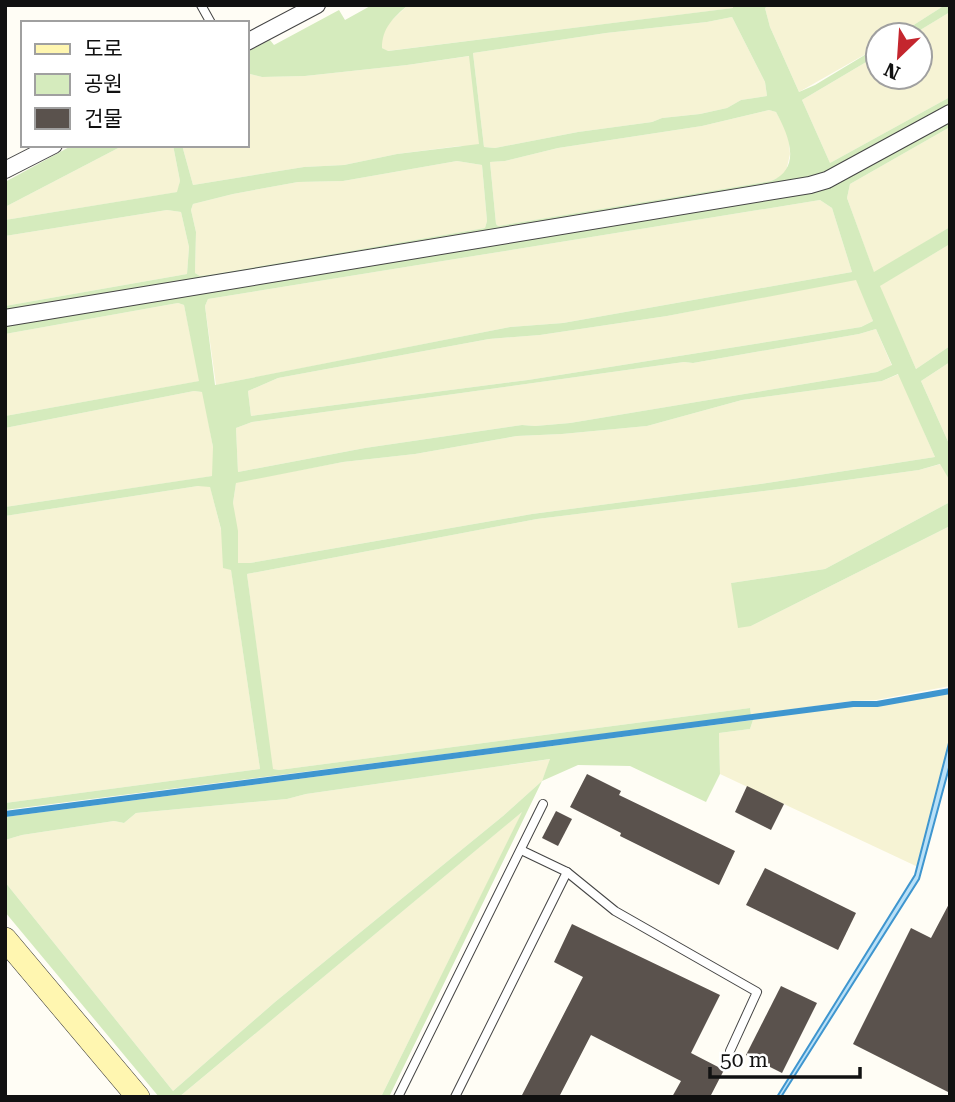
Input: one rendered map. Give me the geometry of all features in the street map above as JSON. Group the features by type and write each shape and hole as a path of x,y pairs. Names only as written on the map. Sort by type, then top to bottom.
{"main road":[{"path":"5,939 138,1097"}],"street":[{"path":"248,41 317,5"},
{"path":"5,318 810,185 827,180 950,113"},
{"path":"5,170 50,147"}],"lane":[{"path":"201,5 210,21"},
{"path":"398,1097 543,804"},
{"path":"521,850 567,872 615,911 757,992 730,1051"},
{"path":"455,1097 567,872"}],"shaded area":[{"path":"408,5 733,5 734,8 387,51 382,48 382,34 389,23"},
{"path":"770,5 945,5 920,21 864,21 864,55 799,92 770,27 765,8"},
{"path":"950,12 950,97 830,163 802,100 864,63 864,91 934,91 934,22"},
{"path":"732,17 765,82 767,96 741,100 727,108 700,114 662,118 652,122 578,132 495,148 484,147 473,53"},
{"path":"470,56 479,132 477,146 397,154 344,165 304,167 193,185 183,147 248,147 250,74 262,77 305,76"},
{"path":"769,110 776,112 788,133 790,154 786,172 771,181 498,226 496,224 490,162 558,148 702,126"},
{"path":"950,127 950,227 874,273 847,198 850,184"},
{"path":"120,147 173,147 180,181 178,192 5,220 5,207"},
{"path":"457,161 482,165 487,221 485,228 215,274 200,276 195,273 196,232 191,210 193,204 298,182 343,181"},
{"path":"820,200 832,208 852,272 563,323 510,327 216,385 205,306 208,299"},
{"path":"167,210 181,212 189,247 187,274 5,306 5,236"},
{"path":"950,244 950,346 916,369 879,286"},
{"path":"857,279 873,321 861,327 528,380 251,416 248,391 278,378 489,339 540,335 667,316"},
{"path":"178,303 184,305 200,381 5,416 5,334"},
{"path":"876,329 892,366 877,372 570,423 522,425 365,448 238,472 236,428 252,422 684,362 693,363"},
{"path":"950,362 950,446 921,381"},
{"path":"899,374 935,457 767,483 532,514 238,563 233,503 236,482 343,462 415,454 517,436 647,426 742,400 882,381"},
{"path":"194,391 203,392 213,447 213,476 5,507 5,428"},
{"path":"941,464 950,481 950,502 825,569 731,583 751,626 950,526 950,686 876,700 751,715 750,708 272,769 247,574 537,519 796,487 919,470"},
{"path":"210,486 231,569 260,769 5,803 5,516"},
{"path":"950,694 950,739 918,867 720,774 719,733 750,729 753,720 853,705 877,706"},
{"path":"551,759 542,781 503,816 275,1002 173,1091 5,882 5,840 22,835 114,821 124,823 136,813 287,799"},
{"path":"523,811 381,1097 179,1097 393,919"}],"green space":[{"path":"372,5 408,5 386,29 382,48 388,51 733,8 733,5 770,5 765,8 770,27 799,92 864,55 864,63 802,100 830,163 950,97 950,109 820,179 5,313 5,306 187,274 189,247 181,212 167,210 5,236 5,220 177,192 180,181 173,147 183,147 193,185 479,144 469,56 305,76 248,75 248,51 270,40 274,45 339,10 345,20","holes":["732,17 765,82 767,96 741,100 727,108 700,114 662,118 652,122 578,132 495,148 484,147 473,53","769,110 776,112 788,140 790,159 781,175 771,181 498,226 496,224 490,162 558,148 702,126","457,161 482,165 487,221 485,228 215,274 200,276 195,273 196,232 191,210 193,204 298,182 343,181"]},
{"path":"945,5 950,5 950,12 934,22 920,21"},
{"path":"950,120 950,127 850,184 847,198 874,272 950,227 950,244 880,286 916,369 950,346 950,362 921,381 950,446 950,481 940,464 919,470 796,487 537,519 247,574 273,769 750,708 751,715 5,810 5,803 260,769 231,570 223,568 221,529 210,487 198,486 5,516 5,507 212,476 213,447 202,392 194,391 5,428 5,416 199,381 184,305 178,303 5,334 5,325 802,193 840,182","holes":["820,200 832,208 852,272 563,323 510,327 215,385 205,306 208,299","856,280 873,321 861,327 528,380 251,416 248,391 278,378 489,339 540,335 667,316","876,329 892,365 877,372 570,423 522,425 365,448 238,472 236,428 252,422 684,362 693,363","898,374 935,457 767,483 532,514 238,563 238,531 233,503 236,483 343,462 415,454 517,436 647,426 742,400 882,381"]},
{"path":"69,147 120,147 5,207 5,182"},
{"path":"950,502 950,526 751,626 738,628 731,583 825,569"},
{"path":"753,720 750,729 719,733 720,774 706,802 630,766 578,765 542,781 550,759 287,799 136,813 124,823 114,821 5,840 5,817"},
{"path":"542,781 389,1097 381,1097 522,812 179,1097 159,1097 5,912 5,882 173,1091 275,1002"}],"water":[{"path":"950,739 950,764 919,879 781,1097 777,1097 915,875"}],"building":[{"path":"587,774 621,791 619,795 735,851 719,885 620,836 621,833 570,807"},
{"path":"747,786 784,804 771,830 735,812"},
{"path":"556,811 572,819 558,846 542,838"},
{"path":"765,868 856,913 838,950 746,905"},
{"path":"950,902 950,1093 853,1044 911,928 931,938"},
{"path":"572,924 720,995 691,1053 724,1070 710,1097 672,1097 681,1081 591,1035 559,1097 521,1097 583,977 554,962"},
{"path":"781,986 817,1003 782,1073 746,1055"}],"waterway":[{"path":"5,814 853,704 877,704 950,691"}]}
